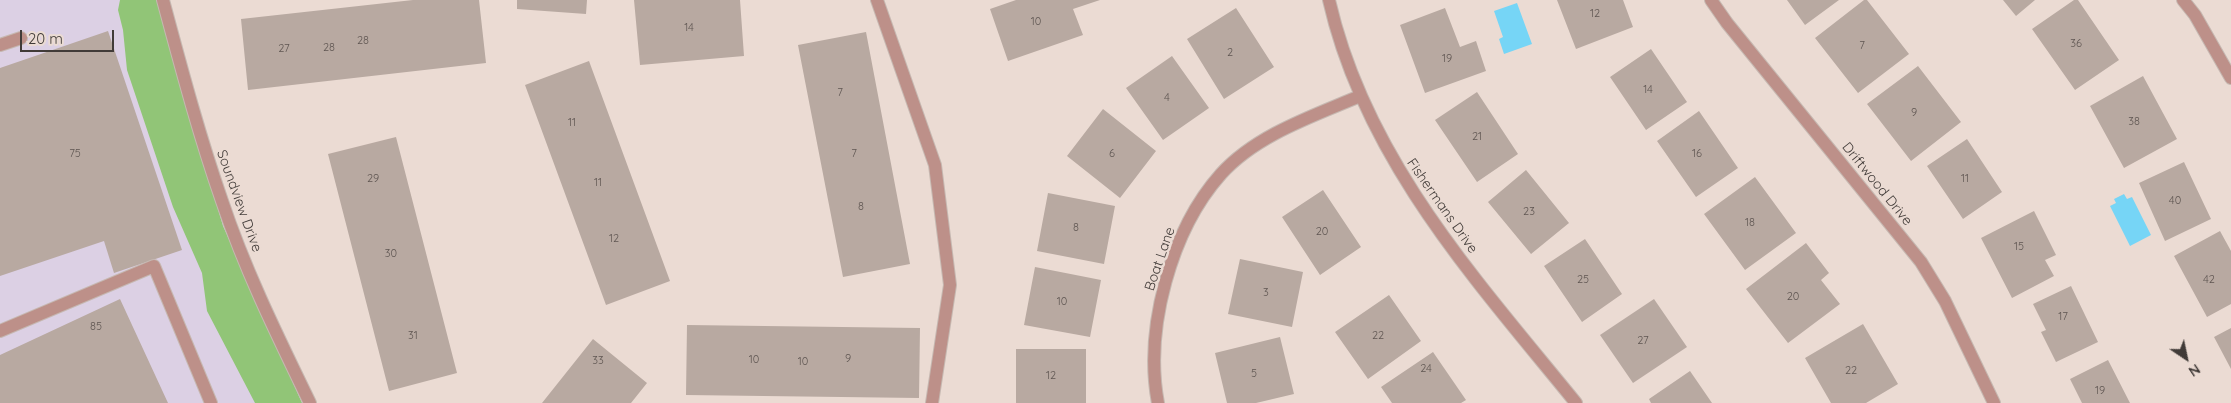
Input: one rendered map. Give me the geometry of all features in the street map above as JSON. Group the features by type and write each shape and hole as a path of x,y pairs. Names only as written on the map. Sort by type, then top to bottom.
{"street":[{"name":"Soundview Drive","path":"163,0 194,115 222,202 244,260 310,403"},
{"path":"877,0 935,165 950,285 932,403"},
{"name":"Fishermans Drive","path":"1329,0 1343,49 1360,96 1382,142 1425,211 1480,284 1576,403"},
{"name":"Driftwood Drive","path":"1711,0 1727,23 1921,262 1945,301 1994,403"},
{"path":"2183,0 2205,31 2231,78"},
{"path":"0,45 21,38"},
{"name":"Boat Lane","path":"1158,403 1155,385 1154,352 1162,299 1178,245 1196,209 1222,174 1255,147 1304,120 1360,96"},
{"path":"0,331 154,266 211,403"}],"shaded area":[{"path":"0,0 163,0 231,229 310,403 0,403"}],"green space":[{"path":"120,0 157,0 223,226 302,403 255,403 207,311 202,273 173,207 127,70 123,30 118,10"}],"water":[{"path":"1517,3 1532,44 1504,54 1499,39 1503,37 1494,11"},
{"path":"2124,194 2127,199 2132,197 2151,235 2130,246 2110,206 2116,203 2114,199"}],"building":[{"path":"413,0 479,0 486,63 248,90 241,19"},
{"path":"517,0 587,0 586,14 517,9"},
{"path":"634,0 740,0 744,56 640,65"},
{"path":"1016,0 1100,0 1073,9 1083,35 1008,61 990,9"},
{"path":"1557,0 1623,0 1633,27 1576,49"},
{"path":"1787,0 1839,0 1805,25"},
{"path":"1864,0 1867,0 1909,54 1858,93 1815,38"},
{"path":"2003,0 2035,0 2016,16"},
{"path":"2074,0 2078,0 2119,60 2075,90 2032,29"},
{"path":"1236,8 1274,67 1224,99 1187,39"},
{"path":"1445,8 1460,47 1476,41 1486,71 1425,93 1400,25"},
{"path":"108,31 182,250 114,273 104,241 0,276 0,68"},
{"path":"866,32 910,264 843,277 798,45"},
{"path":"1651,49 1687,102 1646,130 1610,77"},
{"path":"1172,56 1209,108 1163,140 1126,88"},
{"path":"589,61 670,281 606,305 525,85"},
{"path":"1918,66 1961,122 1911,161 1867,104"},
{"path":"2143,76 2177,139 2124,168 2090,106"},
{"path":"1477,92 1518,154 1477,182 1435,120"},
{"path":"1103,109 1156,151 1120,198 1067,156"},
{"path":"1699,111 1738,168 1696,197 1657,141"},
{"path":"396,137 457,373 389,391 328,154"},
{"path":"1967,139 2002,192 1963,219 1927,166"},
{"path":"2184,162 2211,219 2165,241 2139,183"},
{"path":"1526,170 1569,223 1531,254 1488,202"},
{"path":"1755,177 1796,233 1745,270 1704,214"},
{"path":"1323,190 1361,247 1320,275 1282,217"},
{"path":"1048,193 1115,206 1104,264 1037,251"},
{"path":"2034,211 2056,255 2045,260 2054,276 2012,298 1981,238"},
{"path":"2220,231 2231,251 2231,304 2207,317 2174,256"},
{"path":"1585,239 1622,294 1582,322 1544,266"},
{"path":"1806,243 1829,273 1821,280 1840,304 1788,343 1746,289"},
{"path":"1240,259 1303,272 1292,327 1228,314"},
{"path":"1035,267 1101,280 1090,337 1024,325"},
{"path":"2071,286 2098,342 2056,362 2041,332 2046,330 2033,304"},
{"path":"1389,295 1421,341 1368,379 1335,332"},
{"path":"120,299 168,403 0,403 0,355"},
{"path":"1654,299 1687,347 1633,383 1600,335"},
{"path":"1863,324 1898,384 1866,403 1831,403 1805,358"},
{"path":"687,325 920,328 919,398 686,395"},
{"path":"2231,328 2231,369 2214,337"},
{"path":"1280,337 1294,394 1256,403 1227,403 1215,353"},
{"path":"593,339 647,383 631,403 542,403"},
{"path":"1016,349 1086,349 1086,403 1016,403"},
{"path":"1433,352 1466,400 1461,403 1392,403 1381,387"},
{"path":"2108,360 2130,403 2082,403 2070,379"},
{"path":"1690,371 1712,403 1651,403 1649,399"}]}
